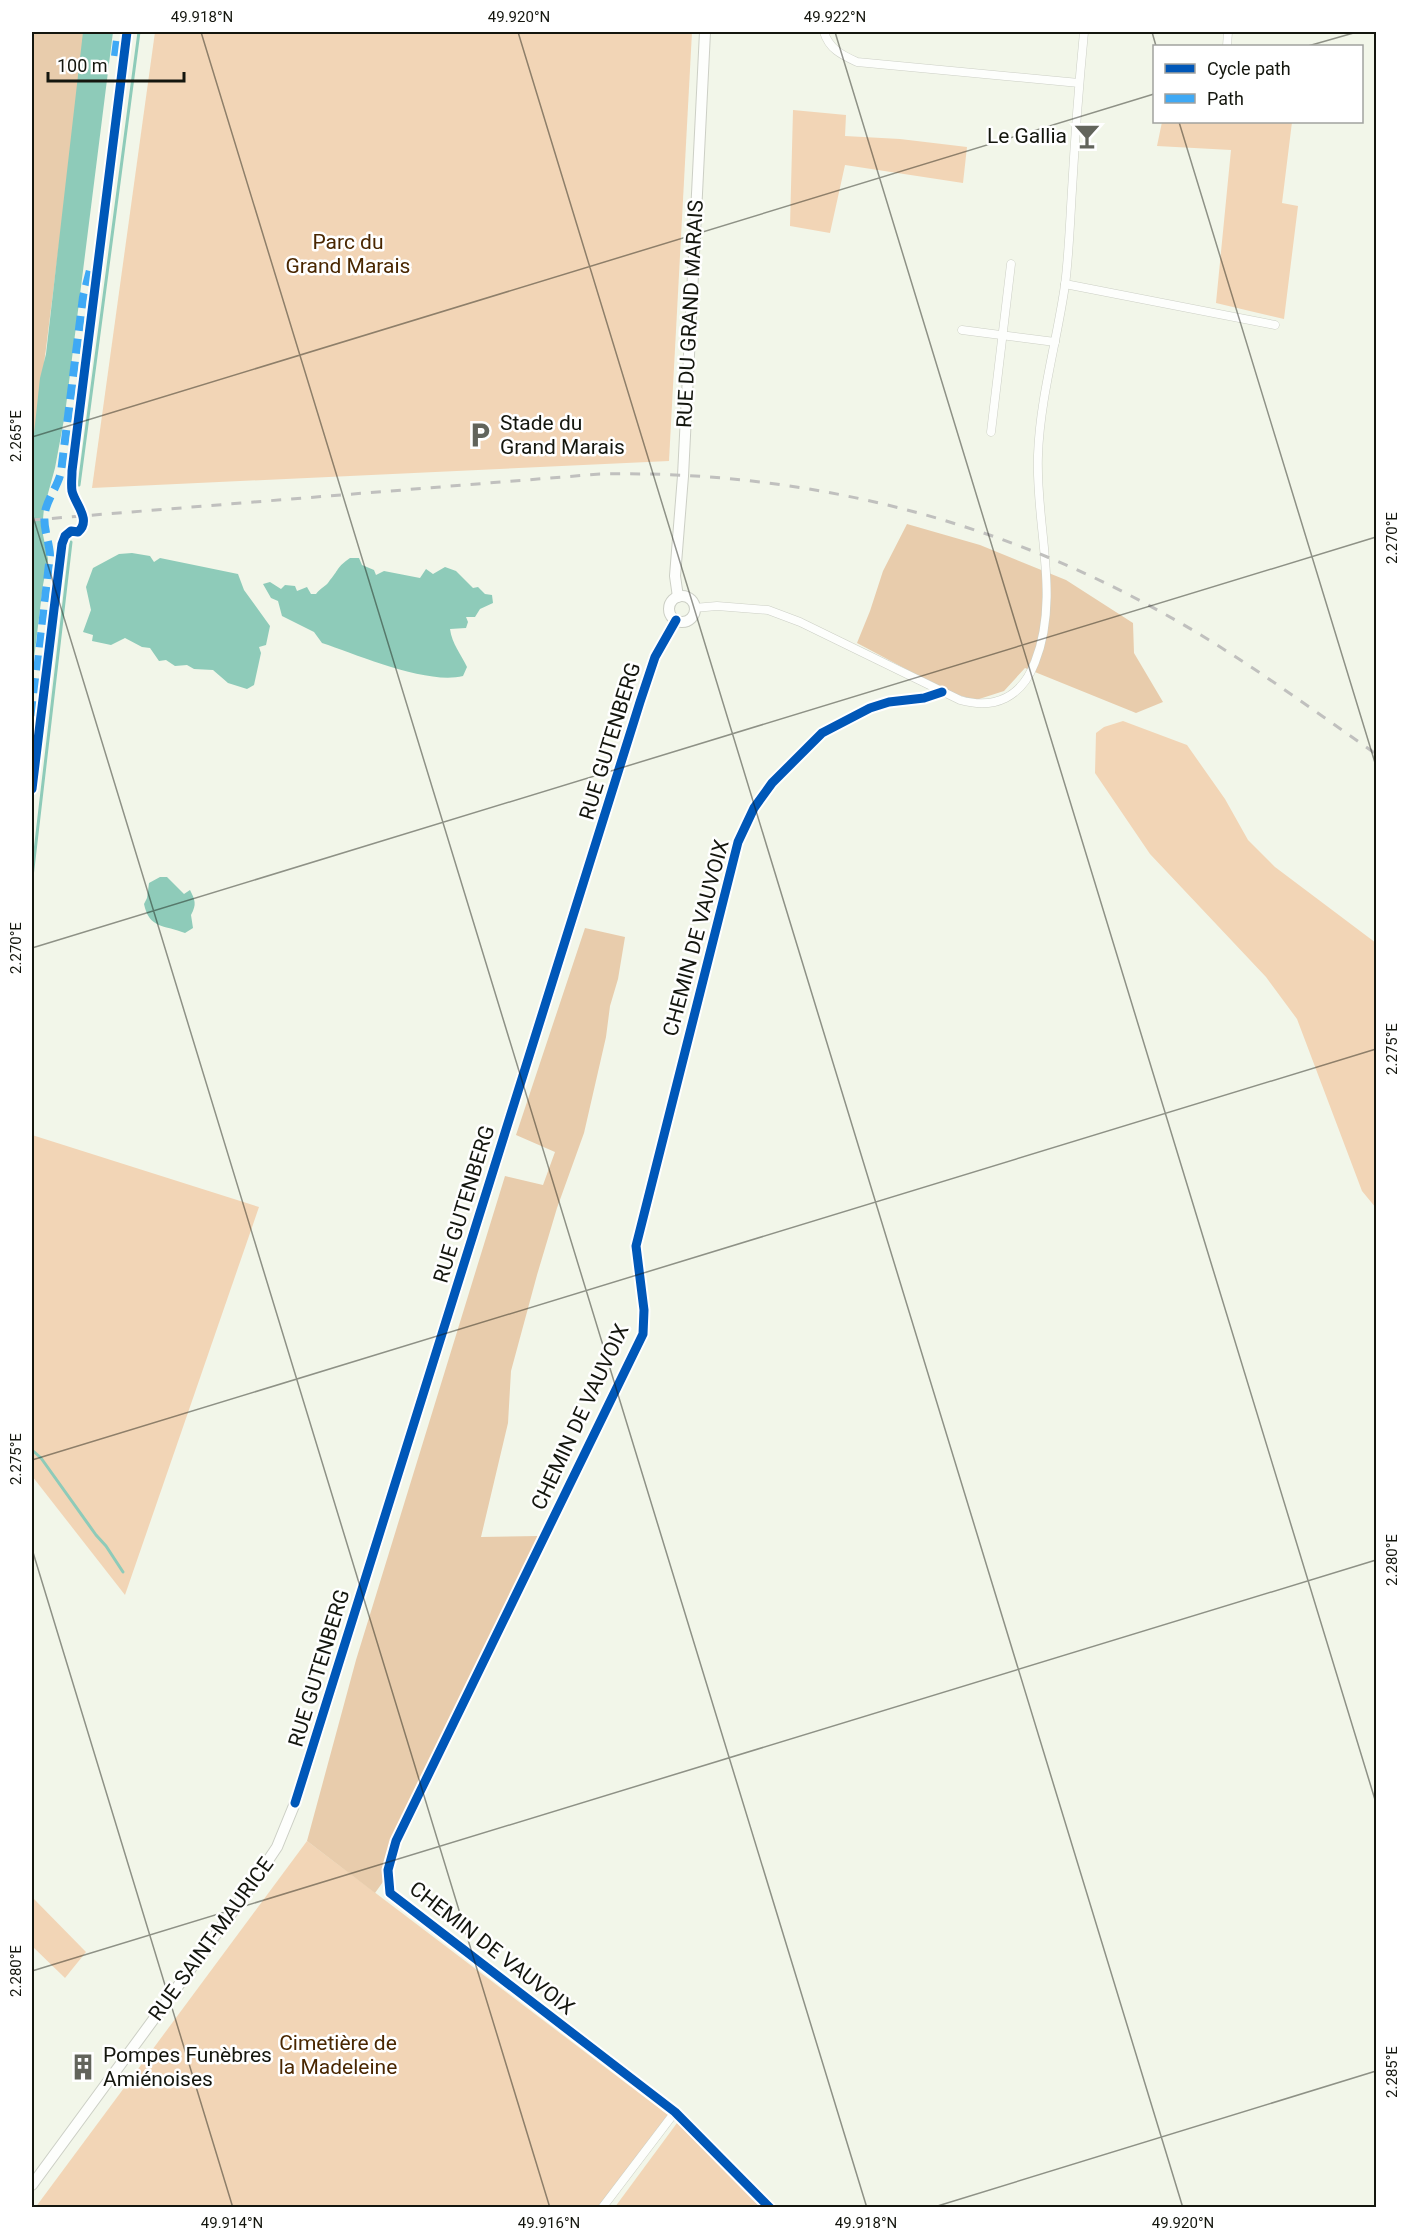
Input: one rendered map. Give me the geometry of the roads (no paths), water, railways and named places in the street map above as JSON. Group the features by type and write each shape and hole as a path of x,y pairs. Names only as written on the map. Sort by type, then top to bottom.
{"street":[{"name":"RUE DU GRAND MARAIS","path":"678,597 675,576 705,32"},
{"path":"824,32 832,48 857,62 1079,83"},
{"path":"694,608 717,606 768,610 800,622 942,692 972,704 993,703 1013,694 1030,675 1040,649 1045,617 1038,453 1065,284 1084,32"},
{"path":"991,432 1011,264"},
{"path":"1065,284 1275,325"},
{"path":"962,330 1055,342"},
{"path":"678,597 689,598 694,608 689,619 682,621 676,620 669,610 671,602 678,597"},
{"name":"RUE GUTENBERG","path":"295,1803 640,702 655,657 676,620"},
{"name":"CHEMIN DE VAUVOIX","path":"770,2208 675,2112 390,1893 388,1870 396,1841 643,1334 644,1310 636,1246 738,842 754,808 772,783 822,733 870,708 889,702 924,699 942,692"},
{"name":"RUE SAINT-MAURICE","path":"32,2185 247,1892 277,1847 295,1803"},
{"path":"602,2208 675,2112"}],"water":[{"path":"83,32 113,32 65,414 55,468 44,508 42,530 48,559 32,675 32,452 40,378 46,354"},
{"path":"132,553 150,556 154,562 160,558 238,574 244,590 270,626 266,645 259,647 261,653 254,685 247,689 228,683 213,670 194,669 187,665 175,666 166,660 159,661 150,648 142,647 125,638 111,645 92,641 93,635 83,632 91,610 86,587 93,568 119,554"},
{"path":"350,558 359,558 362,565 374,570 376,575 384,571 420,578 426,569 433,574 445,567 456,571 473,588 478,587 485,594 492,595 493,603 480,609 475,617 466,617 468,622 466,628 450,629 467,667 463,676 448,678 412,673 322,643 314,632 282,616 278,601 271,598 263,584 270,582 281,589 285,585 295,586 297,591 307,587 311,594 316,594"},
{"path":"160,877 167,877 184,894 190,890 195,902 191,915 193,928 185,933 159,925 146,912 144,904 149,883"}],"waterway":[{"path":"79,485 139,32"},
{"path":"32,877 71,542"},
{"path":"32,1450 41,1458 123,1572"}],"railway":[{"path":"32,520 600,474 673,475 746,480 818,491 890,506 960,525 1028,549 1096,578 1189,628 1270,680 1376,754"}],"place":[{"name":"Le Gallia","path":"1087,136"},
{"name":"Stade du Grand Marais","path":"480,435"},
{"name":"Pompes Funèbres Amiénoises","path":"83,2067"}],"park label":[{"name":"Parc du Grand Marais","path":"348,254"},
{"name":"Cimetière de la Madeleine","path":"338,2055"}]}
